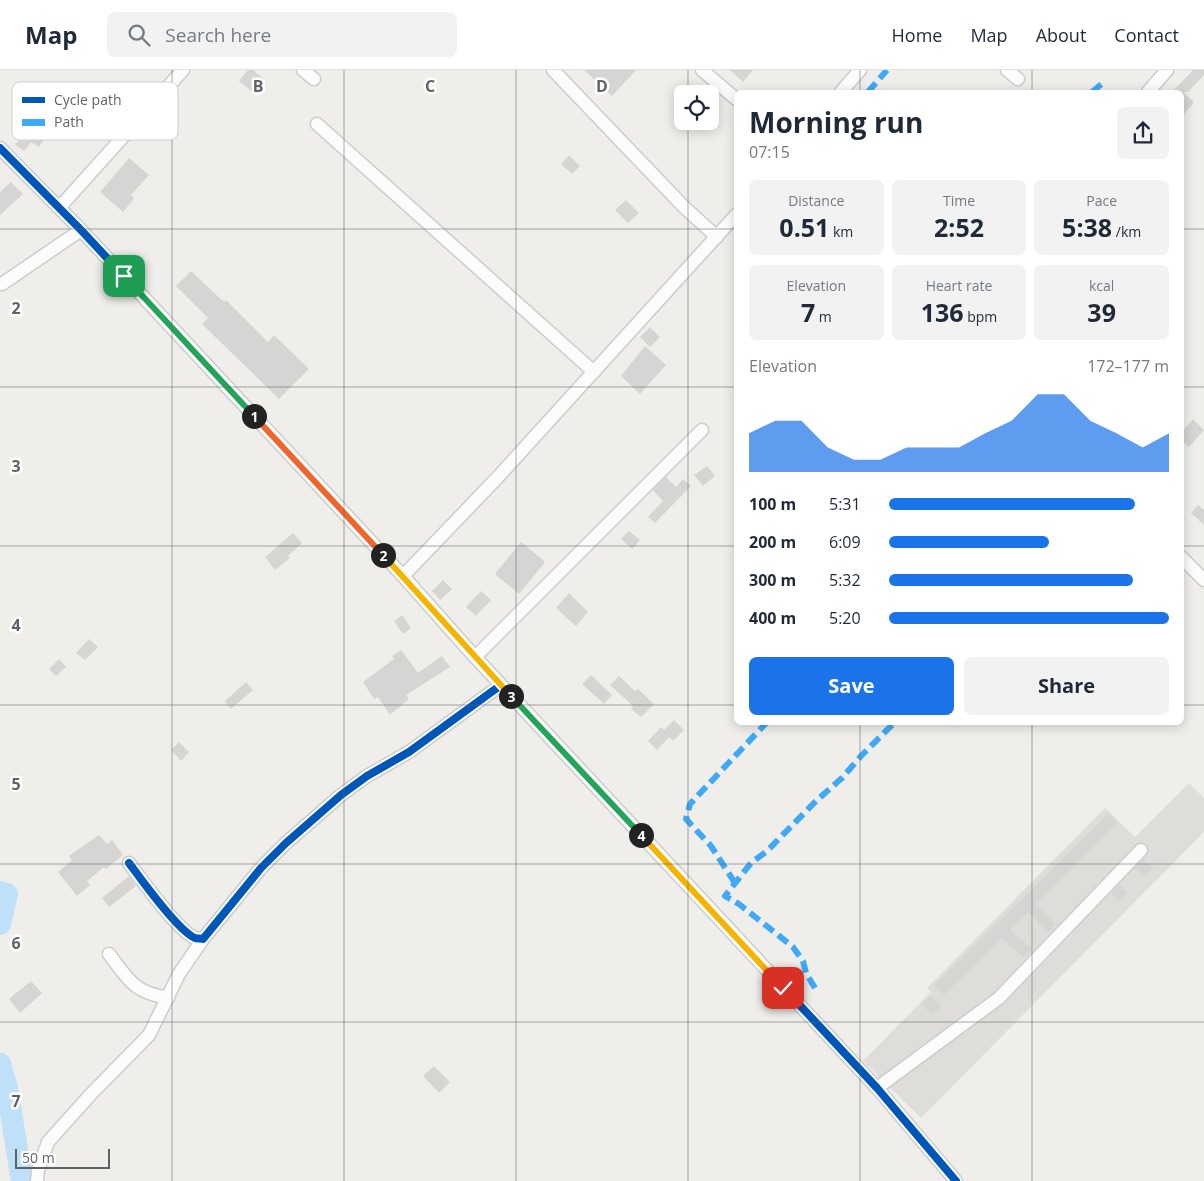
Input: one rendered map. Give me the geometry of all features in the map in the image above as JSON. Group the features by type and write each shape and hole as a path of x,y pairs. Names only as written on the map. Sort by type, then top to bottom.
{"street":[{"path":"172,82 183,70"},
{"path":"303,70 314,79"},
{"path":"553,70 684,207 717,237"},
{"path":"702,70 734,97"},
{"path":"843,90 860,70"},
{"path":"1007,70 1018,79"},
{"path":"1150,90 1167,70"},
{"path":"317,124 594,372"},
{"path":"59,208 120,140"},
{"path":"0,148 81,230 403,576 474,657 877,1088 956,1181"},
{"path":"403,576 498,477 734,217"},
{"path":"2,284 81,230"},
{"path":"474,657 702,430"},
{"path":"1184,560 1204,580"},
{"path":"37,1181 38,1170 48,1142 91,1094 149,1035 180,974 203,938 261,868 286,843 341,795 367,776 409,752 501,686"},
{"path":"877,1088 999,998 1140,850"},
{"path":"129,863 156,899 184,930 195,938 203,938"},
{"path":"109,954 131,983 150,994 168,998"}],"shaded area":[{"path":"1189,783 1204,798 1204,832 921,1118 863,1061 931,992 927,988 1105,808 1135,837"}],"building":[{"path":"248,70 253,70 264,79 253,92 239,81"},
{"path":"584,70 636,70 612,96"},
{"path":"730,70 753,70 743,82"},
{"path":"1193,70 1204,70 1204,75 1188,92 1174,90"},
{"path":"1184,93 1194,102 1184,114"},
{"path":"19,140 44,140 39,147 31,142 24,151 15,145"},
{"path":"569,155 580,166 572,174 561,164"},
{"path":"129,158 149,175 131,195 134,199 123,212 100,192"},
{"path":"11,182 23,194 0,215 0,192"},
{"path":"626,200 639,213 628,223 615,210"},
{"path":"191,271 224,302 226,300 268,342 274,335 309,369 279,399 202,324 208,318 176,286"},
{"path":"650,327 660,337 650,347 640,337"},
{"path":"645,346 666,365 640,394 621,376"},
{"path":"1193,419 1204,430 1189,447 1184,443 1184,430"},
{"path":"707,466 715,476 703,486 694,475"},
{"path":"666,477 676,487 683,479 691,486 655,523 648,517 663,501 653,490"},
{"path":"1198,505 1204,510 1204,525 1191,513"},
{"path":"629,531 640,540 632,549 621,539"},
{"path":"293,533 302,543 288,556 290,558 275,570 265,557"},
{"path":"521,542 545,562 519,594 495,574"},
{"path":"443,580 452,589 440,600 432,591"},
{"path":"481,591 491,600 476,616 466,607"},
{"path":"569,593 588,612 576,626 556,608"},
{"path":"402,615 411,628 403,634 394,621"},
{"path":"89,639 98,647 85,660 76,653"},
{"path":"401,650 418,673 442,656 450,667 406,695 409,699 390,715 378,697 374,699 363,682 394,659 392,656"},
{"path":"59,659 66,667 56,676 49,669"},
{"path":"591,675 612,695 604,704 582,684"},
{"path":"619,676 635,691 638,689 654,704 641,717 631,709 633,706 610,685"},
{"path":"246,682 253,690 231,709 225,701"},
{"path":"674,720 684,730 673,741 669,737 657,750 648,741 661,727 664,730"},
{"path":"179,742 189,752 181,761 171,750"},
{"path":"1109,813 1118,823 1036,904 1056,925 1048,933 1028,912 1010,930 1032,949 1024,958 1002,938 944,995 934,985"},
{"path":"99,835 107,844 112,840 123,855 87,881 90,885 77,896 58,872 72,860 69,856"},
{"path":"1144,859 1153,868 1144,877 1135,868"},
{"path":"129,876 136,886 109,907 102,898"},
{"path":"1119,885 1128,893 1119,901 1111,893"},
{"path":"31,981 42,993 20,1013 9,999"},
{"path":"931,996 941,1007 932,1015 922,1004"},
{"path":"434,1066 450,1082 439,1093 423,1076"}],"waterway":[{"path":"0,892 7,894 0,924"},
{"path":"0,1064 7,1088 22,1181"}],"marked path":[{"path":"870,90 887,70"},
{"path":"1094,90 1104,82"},
{"path":"735,883 711,846 686,819 690,804 764,725"},
{"path":"815,988 806,973 803,961 793,947 739,904 725,896 751,863 767,851 817,800 842,778 892,725"}],"cycle path":[{"path":"0,148 81,230 403,576 475,657 877,1088 956,1181"},
{"path":"129,863 179,926 195,938 203,939 261,868 286,843 341,795 367,776 409,752 501,685"}],"route":[{"path":"124,276 403,576 474,657 783,988"}]}
